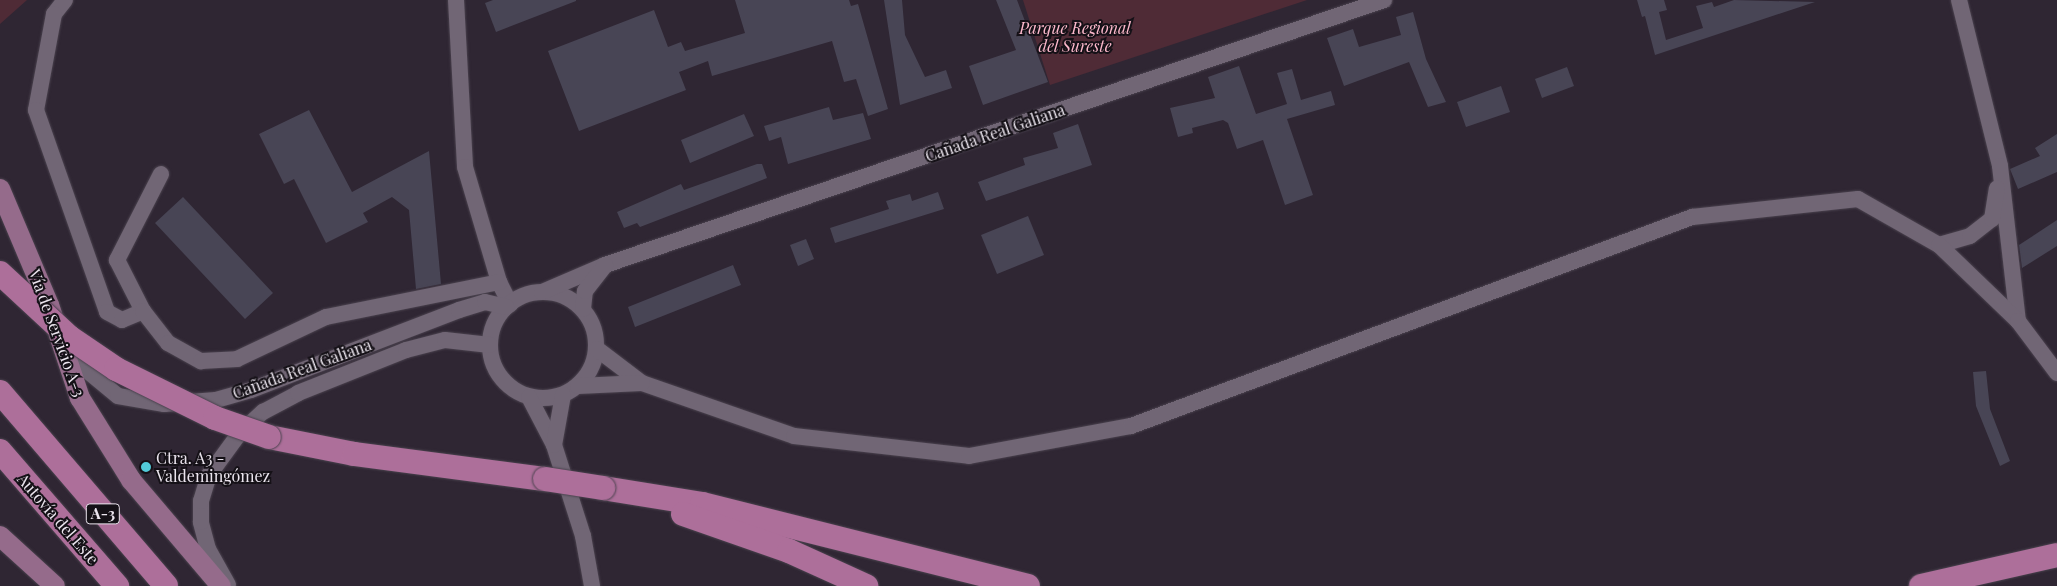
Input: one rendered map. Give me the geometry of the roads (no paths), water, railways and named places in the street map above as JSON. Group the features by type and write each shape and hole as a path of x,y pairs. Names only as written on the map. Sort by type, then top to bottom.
{"highway":[{"path":"0,273 69,337 116,370 206,414 269,437 354,454 545,479 702,504 1028,586"},
{"name":"A-3","path":"0,392 166,586"},
{"name":"Autovía del Este","path":"0,451 117,586"},
{"path":"603,488 789,551 866,586"},
{"path":"1921,586 2057,555"}],"main road":[{"name":"Vía de Servicio A-3","path":"0,189 49,305 80,398 117,461 221,586"},
{"path":"0,536 55,586"}],"street":[{"path":"65,0 54,14 36,110 107,312 122,320 144,310"},
{"path":"456,0 465,167 499,282 508,305"},
{"name":"Cañada Real Galiana","path":"542,292 605,265 1384,0"},
{"path":"1959,0 2000,166 2018,321"},
{"path":"1939,244 1970,236 1992,219 2000,166"},
{"path":"161,174 117,260 144,310 168,343 202,361 238,359 326,318 499,282"},
{"path":"597,349 642,383 794,436 969,456 1131,426 1692,217 1858,200 1939,244 2018,321 2057,373"},
{"path":"583,309 585,291 605,265"},
{"path":"542,292 558,294 583,309 591,321 597,349 592,369 578,386 563,395 529,396 516,391 497,372 490,345 494,325 508,305 542,292"},
{"name":"Cañada Real Galiana","path":"49,305 84,368 118,396 164,404 216,400 242,393 459,310 485,302 508,305"},
{"name":"Cañada Real Galiana","path":"228,586 208,549 201,522 201,501 209,475 239,434 263,412 298,393 406,350 445,340 490,345"},
{"path":"578,386 642,383"},
{"path":"554,445 563,395"},
{"path":"529,396 554,445 583,536 592,586"}],"place":[{"name":"Ctra. A3 - Valdemingómez","path":"146,467"}],"park label":[{"name":"Parque Regional del Sureste","path":"1075,37"}]}
